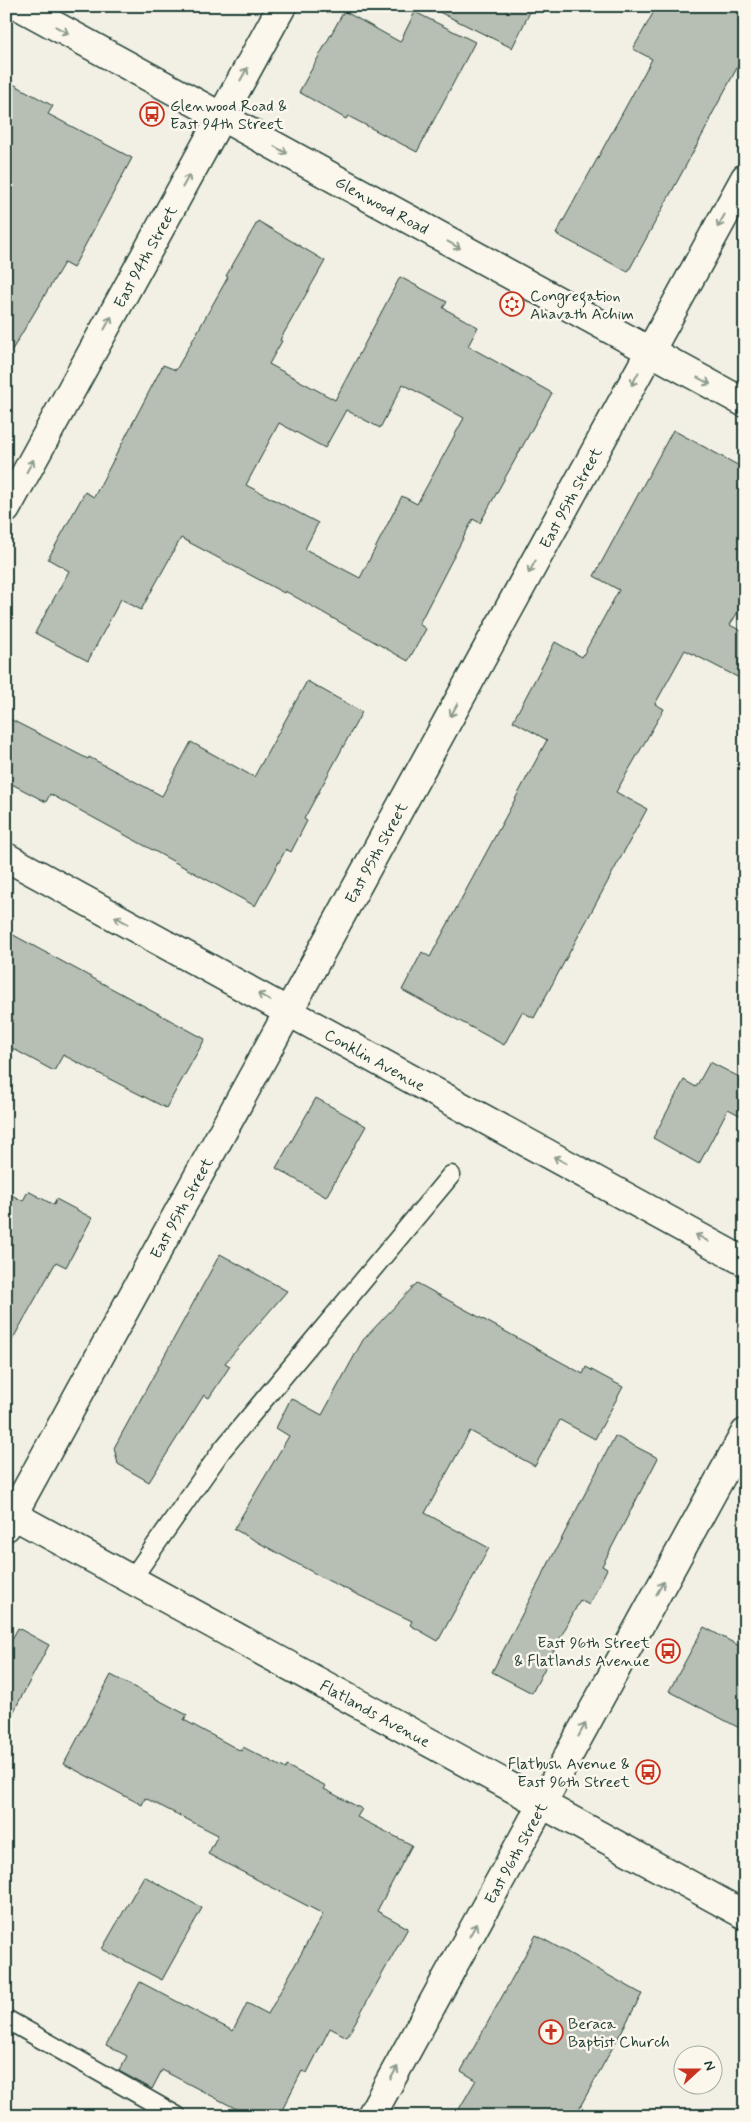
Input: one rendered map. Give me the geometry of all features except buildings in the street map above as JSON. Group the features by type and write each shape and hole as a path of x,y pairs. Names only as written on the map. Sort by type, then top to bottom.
{"street":[{"name":"Glenwood Road","path":"19,6 745,403"},
{"name":"East 94th Street","path":"6,508 282,6"},
{"name":"East 95th Street","path":"9,1518 745,178"},
{"name":"Conklin Avenue","path":"6,857 745,1262"},
{"name":"East 96th Street","path":"371,2116 745,1433"},
{"name":"Flatlands Avenue","path":"9,1518 131,1580 745,1915"}],"lane":[{"path":"131,1580 222,1450 451,1174"},
{"path":"6,2019 177,2116"}],"place":[{"name":"Glenwood Road & East 94th Street","path":"152,114"},
{"name":"Congregation Ahavath Achim","path":"512,304"},
{"name":"East 96th Street & Flatlands Avenue","path":"668,1651"},
{"name":"Flatbush Avenue & East 96th Street","path":"648,1772"},
{"name":"Beraca Baptist Church","path":"551,2032"}]}
